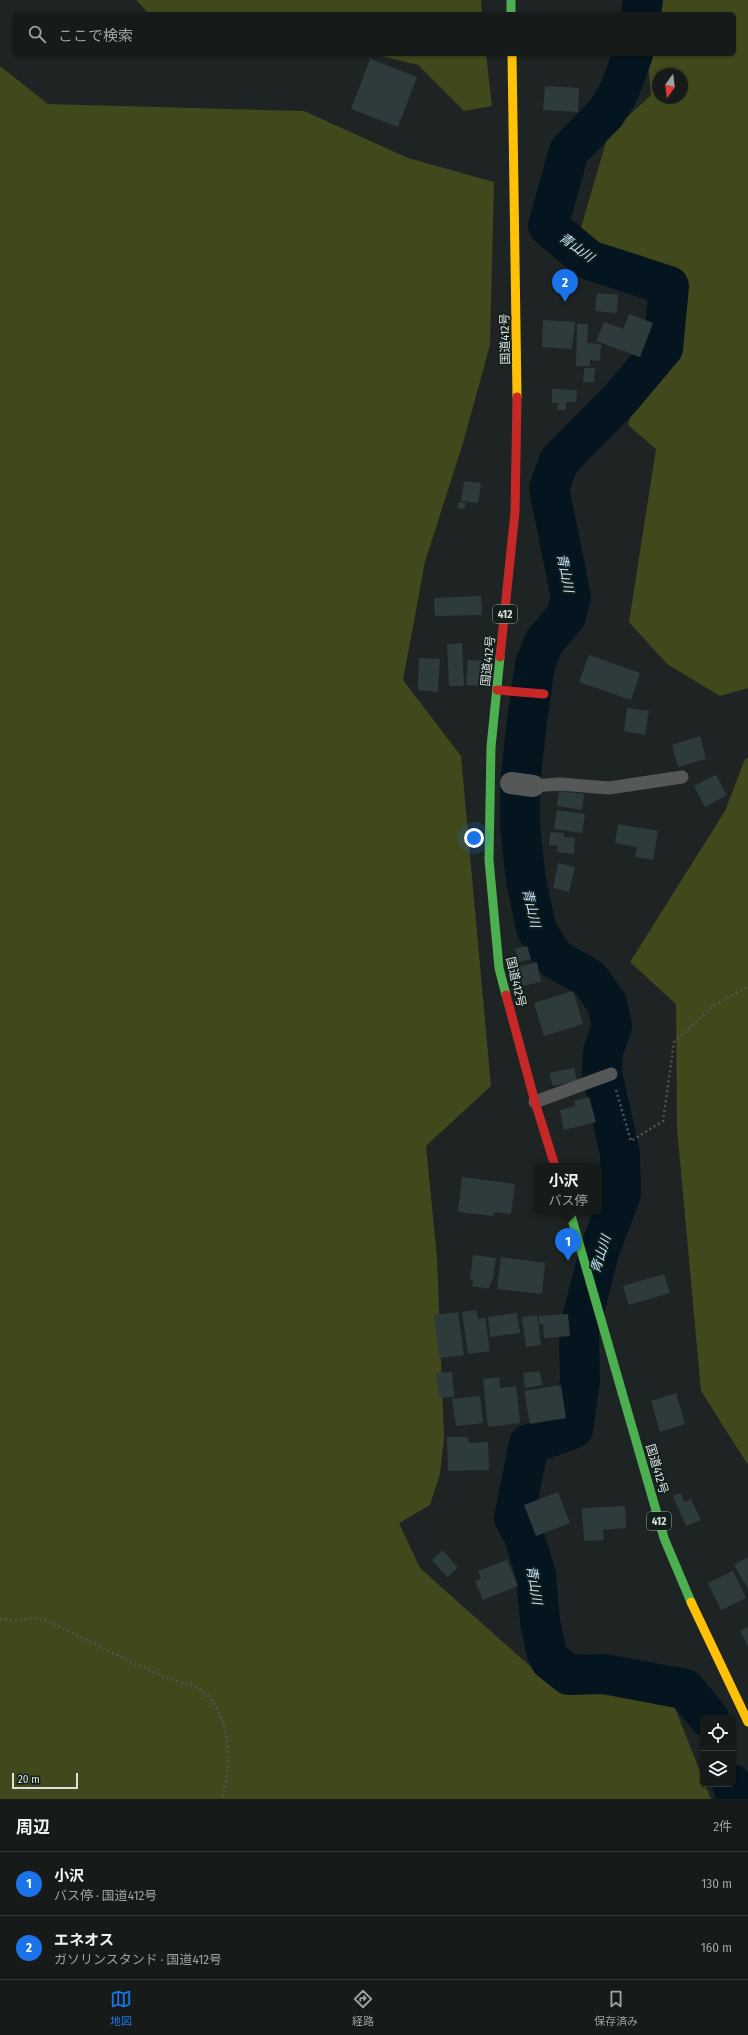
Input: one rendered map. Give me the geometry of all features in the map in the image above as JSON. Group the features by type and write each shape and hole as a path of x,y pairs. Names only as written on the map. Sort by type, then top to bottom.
{"main road":[{"path":"511,0 511,12"},
{"name":"国道412号","path":"512,56 518,378 515,512 491,747 501,781 489,860 499,968 535,1102 554,1163"},
{"path":"497,690 544,694"},
{"name":"国道412号","path":"571,1215 664,1538 688,1595 748,1722"}],"street":[{"path":"501,781 533,786"}],"lane":[{"path":"533,786 560,784 609,788 682,777"},
{"path":"535,1102 611,1074"}],"path":[{"path":"611,1074 631,1141 663,1121 674,1042 714,1005 748,987"},
{"path":"0,1619 17,1621 33,1618 47,1621 136,1664 177,1681 190,1684 202,1691 216,1706 225,1729 227,1765 222,1799"}],"green space":[{"path":"136,0 481,0 482,12 147,12"},
{"path":"642,0 748,0 748,688 720,696 667,664 629,622 656,449 628,425 663,306 640,268 580,231 608,135 651,95 647,56 736,56 736,12 644,12"},
{"path":"381,56 486,56 492,106 464,111 418,65"},
{"path":"0,66 48,104 304,111 408,158 494,182 490,345 463,443 425,562 403,680 461,756 491,1086 426,1146 437,1257 444,1438 440,1474 430,1505 399,1523 420,1568 548,1682 675,1708 700,1771 700,1787 706,1787 711,1799 0,1799"},
{"path":"748,758 748,1465 701,1391 677,1128 676,1004 630,962 725,811 745,759"}],"building":[{"path":"370,59 417,77 398,127 351,109"},
{"path":"545,86 579,88 578,112 543,110"},
{"path":"597,293 618,295 617,313 595,311"},
{"path":"629,314 653,323 640,357 596,341 604,322 623,329"},
{"path":"543,320 575,322 572,349 542,347"},
{"path":"577,324 588,324 587,343 601,344 600,361 590,360 590,366 576,366"},
{"path":"584,368 595,368 594,382 583,382"},
{"path":"552,389 577,390 576,402 566,402 566,410 557,410 558,403 552,403"},
{"path":"464,481 481,483 478,503 461,501"},
{"path":"459,502 466,503 464,509 457,508"},
{"path":"481,596 482,615 435,616 434,598"},
{"path":"462,643 464,686 449,686 447,644"},
{"path":"589,655 640,673 631,700 579,682"},
{"path":"419,658 440,659 438,692 418,690"},
{"path":"468,660 486,661 484,686 466,685"},
{"path":"627,708 649,711 645,735 624,731"},
{"path":"700,736 706,759 678,767 672,745"},
{"path":"716,775 727,795 705,807 694,786"},
{"path":"559,791 584,794 582,810 557,806"},
{"path":"557,810 585,814 582,833 554,829"},
{"path":"618,824 658,831 653,860 635,857 637,847 615,843"},
{"path":"550,832 564,833 564,837 575,838 574,854 557,852 558,846 549,845"},
{"path":"558,863 575,867 569,892 553,888"},
{"path":"527,946 531,959 519,962 515,949"},
{"path":"537,962 541,982 523,986 518,967"},
{"path":"573,991 583,1024 544,1036 534,1003"},
{"path":"574,1068 577,1081 553,1086 549,1073"},
{"path":"589,1097 596,1122 564,1130 560,1110 575,1106 574,1101"},
{"path":"462,1177 515,1184 511,1214 494,1212 493,1216 458,1212"},
{"path":"473,1255 496,1258 492,1282 490,1283 489,1289 472,1286 473,1280 470,1279"},
{"path":"501,1257 545,1263 542,1294 497,1289"},
{"path":"664,1274 670,1293 629,1305 623,1286"},
{"path":"476,1310 478,1319 485,1318 490,1351 468,1354 462,1312"},
{"path":"458,1312 464,1355 439,1358 434,1315"},
{"path":"517,1313 520,1333 490,1337 488,1317"},
{"path":"568,1314 570,1336 544,1338 543,1324 539,1324 539,1316"},
{"path":"537,1315 541,1345 526,1347 522,1317"},
{"path":"540,1371 542,1385 525,1388 523,1373"},
{"path":"452,1372 454,1397 439,1398 436,1373"},
{"path":"499,1377 500,1388 516,1386 520,1423 488,1427 483,1379"},
{"path":"561,1385 566,1418 530,1424 524,1391"},
{"path":"676,1393 685,1424 660,1432 651,1401"},
{"path":"480,1396 483,1423 456,1426 452,1399"},
{"path":"447,1437 468,1437 469,1443 488,1442 489,1470 448,1471"},
{"path":"558,1492 570,1523 536,1536 524,1505"},
{"path":"681,1493 684,1502 691,1499 701,1520 686,1526 673,1496"},
{"path":"625,1506 626,1528 603,1530 604,1540 584,1541 582,1508"},
{"path":"443,1550 458,1568 447,1577 432,1560"},
{"path":"748,1557 748,1589 734,1565"},
{"path":"507,1560 518,1586 483,1600 475,1581 481,1578 478,1571"},
{"path":"733,1571 746,1598 721,1610 708,1583"},
{"path":"748,1627 748,1646 740,1631"}],"waterway":[{"name":"青山川","path":"641,12 643,0"},
{"name":"青山川","path":"632,56 619,92 606,113 569,151 548,226 589,260 669,286 663,348 621,398 559,461 549,488 571,597 566,616 544,642 535,665 520,784 520,826 526,881 537,931 555,959 589,978 607,1003 612,1026 603,1052 602,1073 620,1154 621,1194 599,1252 579,1331 580,1380 573,1429 529,1444 514,1518 524,1536 536,1575 540,1622 546,1650 550,1660 569,1675 604,1674 685,1689 707,1715"},
{"name":"青山川","path":"733,1787 737,1799"}],"traffic: fast":[{"path":"511,0 511,12"},
{"path":"500,657 491,747 489,860 499,968 506,995"},
{"path":"571,1215 664,1538 691,1602"}],"traffic: slow":[{"path":"512,56 517,397"},
{"path":"691,1602 748,1722"}],"traffic: jam":[{"path":"500,657 515,512 517,397"},
{"path":"497,690 544,694"},
{"path":"506,995 535,1102 554,1163"}],"place":[{"name":"エネオス","path":"565,302"},
{"name":"小沢","path":"568,1261"}]}
